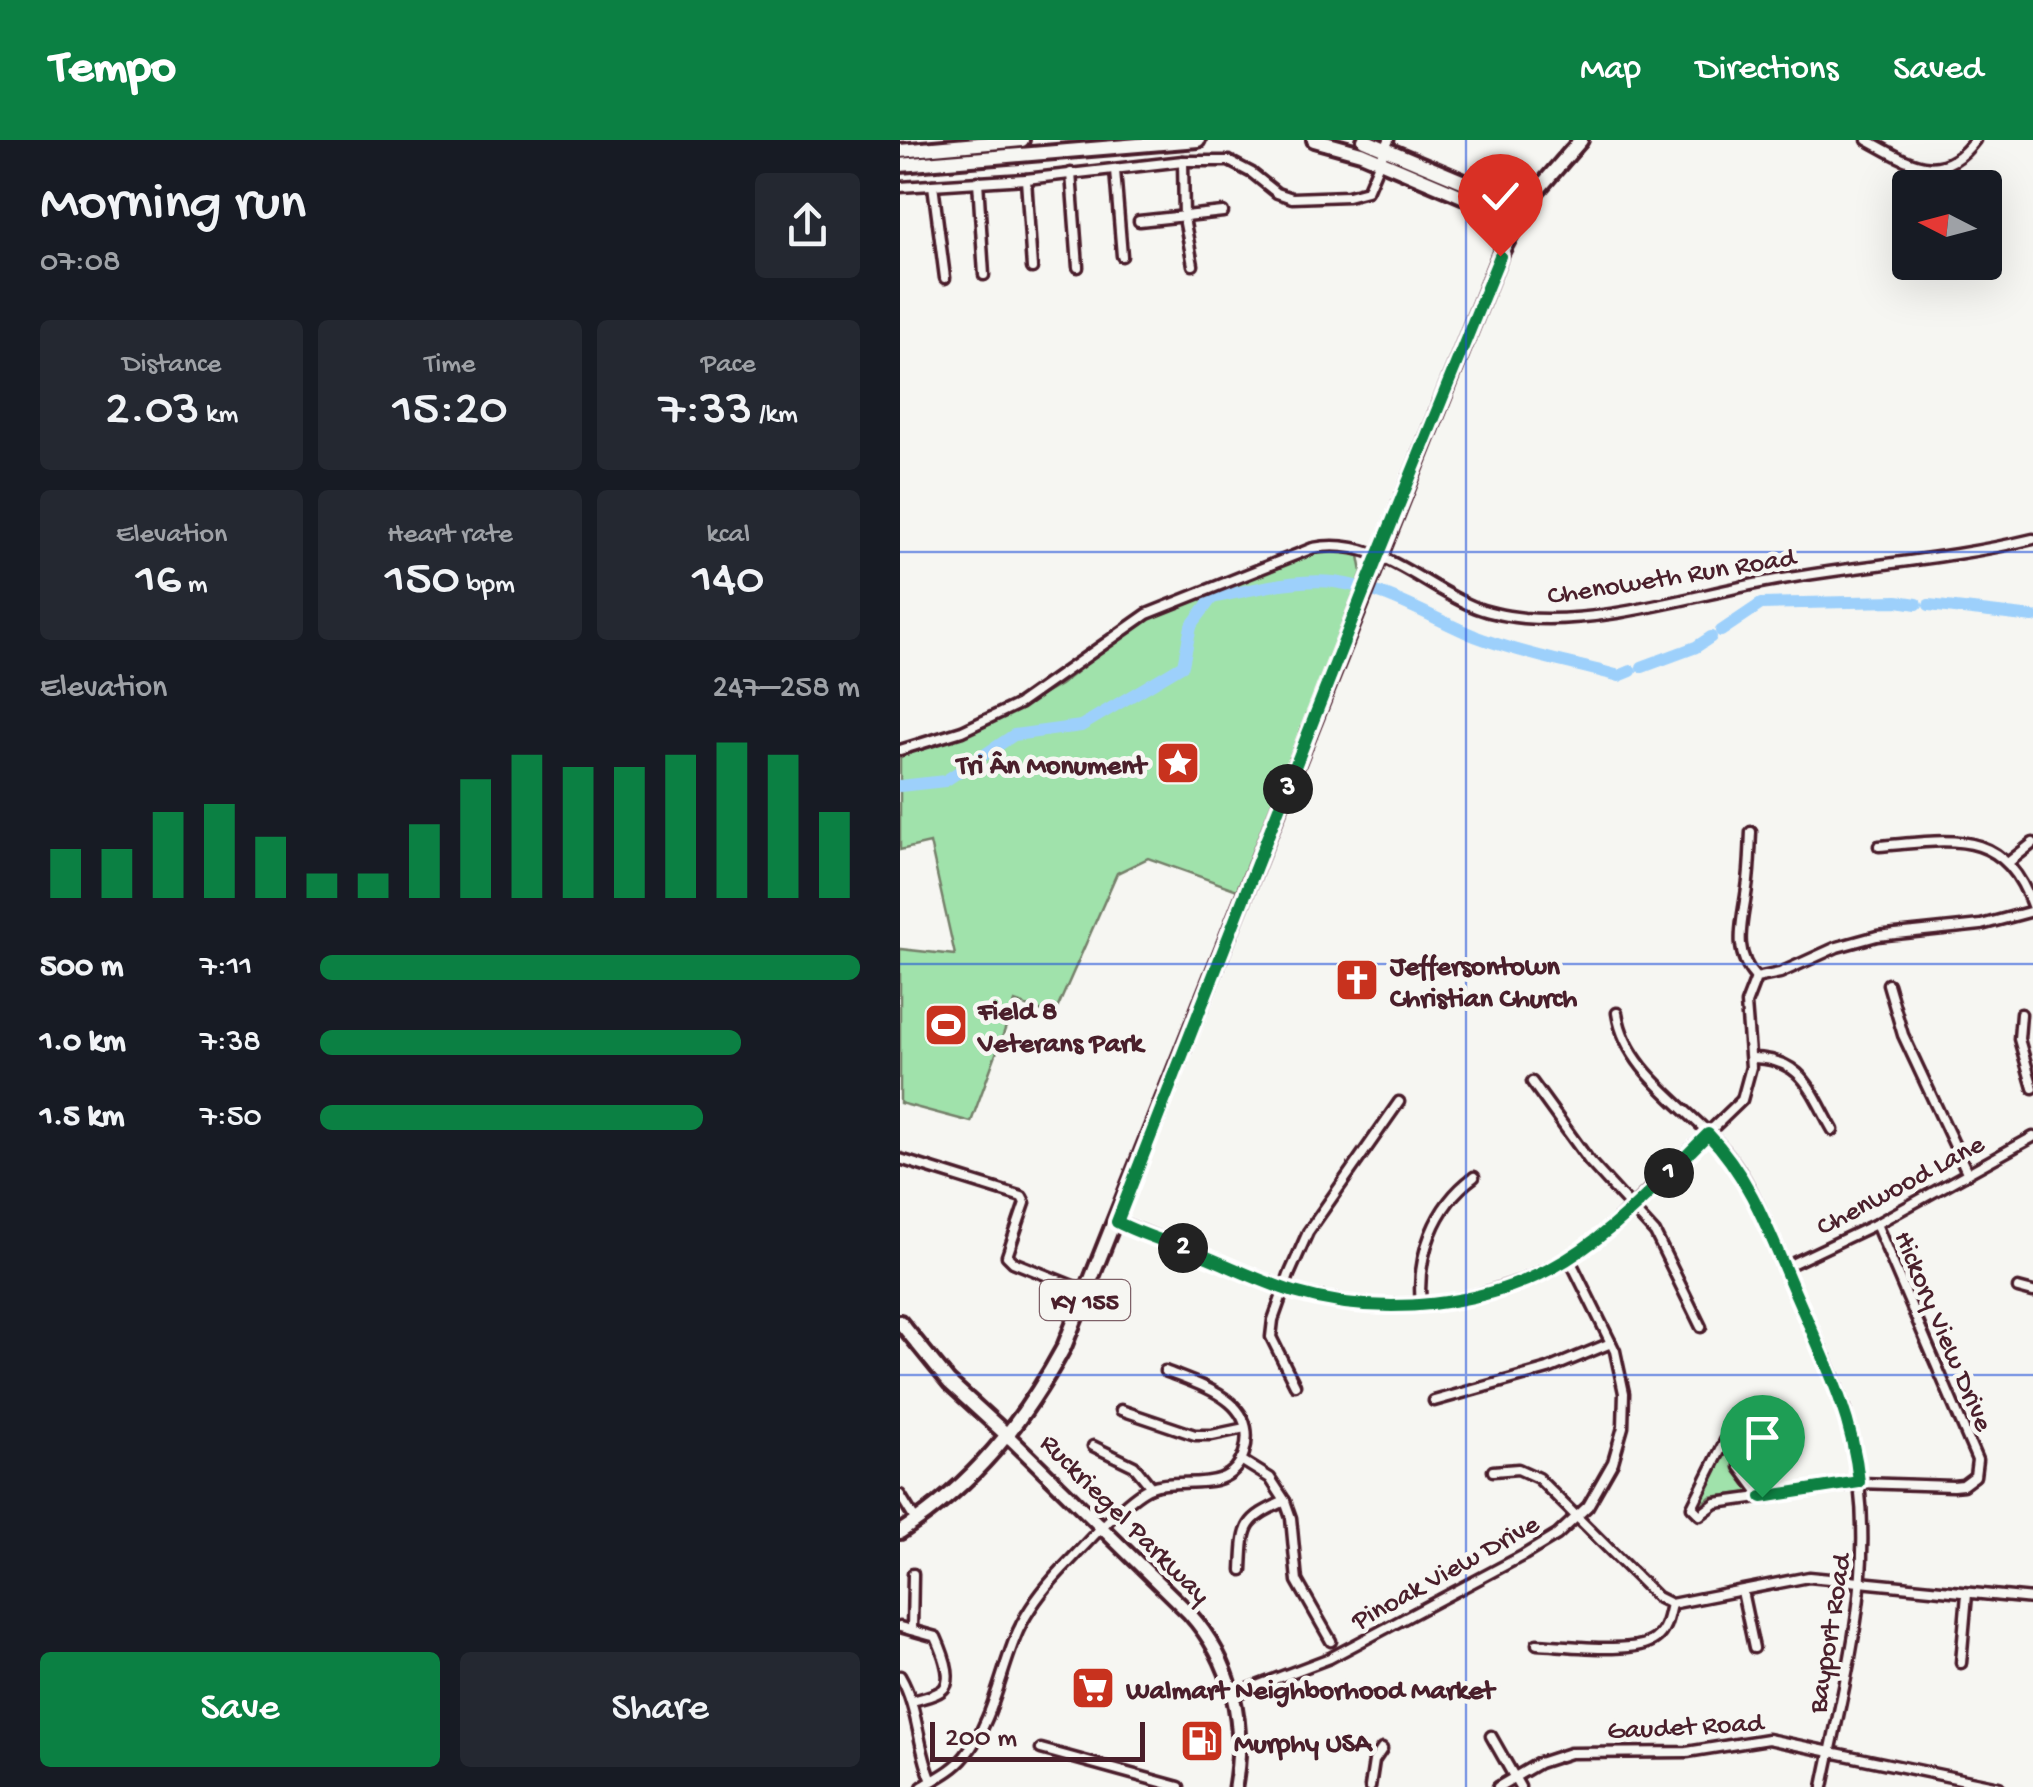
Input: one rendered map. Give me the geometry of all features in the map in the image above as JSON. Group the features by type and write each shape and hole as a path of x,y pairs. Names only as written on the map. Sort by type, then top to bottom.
{"main road":[{"path":"900,150 1022,140"},
{"path":"900,165 1198,140"},
{"path":"1314,140 1346,148 1385,150"},
{"path":"1364,140 1500,197 1520,215"},
{"name":"KY 155","path":"900,1532 967,1480 1008,1436 1048,1377 1117,1222 1361,598 1500,256 1529,200 1581,140"},
{"name":"Ruckriegel Parkway","path":"900,1322 949,1382 1196,1622 1218,1654 1233,1694 1240,1733 1235,1787"}],"street":[{"path":"1866,140 1915,167 1942,166 1962,157 1974,140"},
{"path":"900,187 1229,160 1252,172 1277,193 1305,200 1368,191 1385,150"},
{"path":"1183,161 1184,218 1193,265"},
{"path":"1115,170 1122,256"},
{"path":"1071,173 1078,267"},
{"path":"1026,179 1032,268"},
{"path":"978,181 984,275"},
{"path":"933,185 945,278"},
{"path":"1139,220 1223,212"},
{"name":"Chenoweth Run Road","path":"900,750 962,731 1006,712 1048,688 1148,614 1297,552 1334,545 1379,554 1474,607 1514,617 1559,618 2033,539"},
{"path":"1751,832 1748,884 1738,938 1744,959 1756,978"},
{"path":"1756,978 1780,973 1837,947 1877,936 1981,925 2033,910 2010,862 1978,845 1957,840 1878,846"},
{"path":"2010,862 2033,843"},
{"path":"1117,1222 1284,1288 1343,1302 1374,1306 1421,1304 1500,1289 1569,1258 1601,1236 1634,1208 1746,1093 1751,1058 1745,1015 1748,994 1756,978"},
{"path":"1888,984 1903,1035 1968,1172"},
{"name":"Bayport Road","path":"1618,1014 1624,1038 1636,1058 1742,1176 1836,1386 1849,1424 1864,1540 1862,1584 1856,1631 1822,1787"},
{"path":"2021,1014 2019,1039 2033,1088"},
{"path":"1751,1058 1778,1060 1796,1070 1833,1130"},
{"path":"1532,1082 1590,1162 1664,1246 1702,1327"},
{"path":"1295,1385 1271,1337 1272,1320 1308,1232 1398,1102"},
{"name":"Chenwood Lane","path":"1784,1267 1876,1224 2033,1137"},
{"path":"900,1159 1022,1197 1025,1203 1007,1256 1012,1262 1088,1293"},
{"path":"1421,1304 1420,1273 1426,1244 1458,1191 1474,1177"},
{"name":"Hickory View Drive","path":"1762,1497 1740,1467 1744,1433 1731,1429 1692,1507 1700,1515 1716,1504 1762,1497 1859,1482 1953,1486 1974,1480 1977,1469 1972,1448 1876,1224"},
{"name":"Pinoak View Drive","path":"1233,1694 1330,1658 1524,1555 1578,1518 1606,1478 1622,1427 1622,1376 1611,1343 1569,1258"},
{"path":"2018,1288 2033,1292"},
{"path":"1434,1401 1548,1368 1611,1343"},
{"path":"922,1787 957,1764 972,1746 989,1714 1017,1633 1047,1585 1136,1495 1172,1482 1207,1484 1227,1476 1241,1460 1245,1428 1242,1416 1230,1400 1166,1371"},
{"path":"1121,1410 1195,1435 1245,1428"},
{"path":"1093,1446 1134,1466 1151,1487"},
{"path":"1241,1460 1270,1478 1285,1501 1291,1518 1297,1581 1332,1641"},
{"path":"1493,1471 1518,1469 1532,1474 1657,1597 1671,1604 1810,1577 2033,1599"},
{"path":"900,1496 916,1521"},
{"path":"1242,1570 1247,1523 1285,1501"},
{"path":"912,1630 914,1574"},
{"path":"1742,1591 1754,1648"},
{"path":"1961,1663 1968,1594"},
{"path":"1538,1644 1646,1644 1663,1630 1671,1604"},
{"path":"900,1628 930,1633 939,1642 947,1682 942,1691 913,1701"},
{"path":"900,1676 913,1701 924,1761 932,1781"},
{"path":"1491,1736 1520,1787"},
{"name":"Gaudet Road","path":"1498,1787 1539,1763 1581,1752 1687,1752 1768,1740 1998,1787"},
{"path":"1041,1749 1179,1787"},
{"path":"1370,1787 1374,1761 1382,1749"}],"green space":[{"path":"1340,550 1359,556 1362,572 1240,891 1148,858 1117,873 1054,1016 1015,1002 971,1122 900,1103 900,949 955,955 930,843 900,850 900,757 1003,717 1060,685 1153,617 1290,560"},
{"path":"1736,1437 1736,1472 1754,1492 1710,1497 1700,1507 1696,1504"}],"waterway":[{"path":"900,786 945,781 1014,735 1081,726 1183,665 1191,626 1212,598 1273,586 1319,581 1354,586 1512,648 1619,676 1631,671"},
{"path":"1721,631 1761,604 1917,604"},
{"path":"1929,605 2033,617"},
{"path":"1642,667 1696,647 1711,637"}],"place":[{"name":"Tri Ân Monument","path":"1178,763"},
{"name":"Jeffersontown Christian Church","path":"1357,980"},
{"name":"Field 8 Veterans Park","path":"946,1025"},
{"name":"Walmart Neighborhood Market","path":"1093,1688"},
{"name":"Murphy USA","path":"1202,1741"}],"route":[{"path":"1500,256 1361,598 1117,1222 1294,1292 1374,1306 1456,1300 1524,1280 1564,1262 1634,1208 1708,1134 1742,1176 1825,1356 1849,1424 1858,1470 1859,1482 1762,1497"}]}
